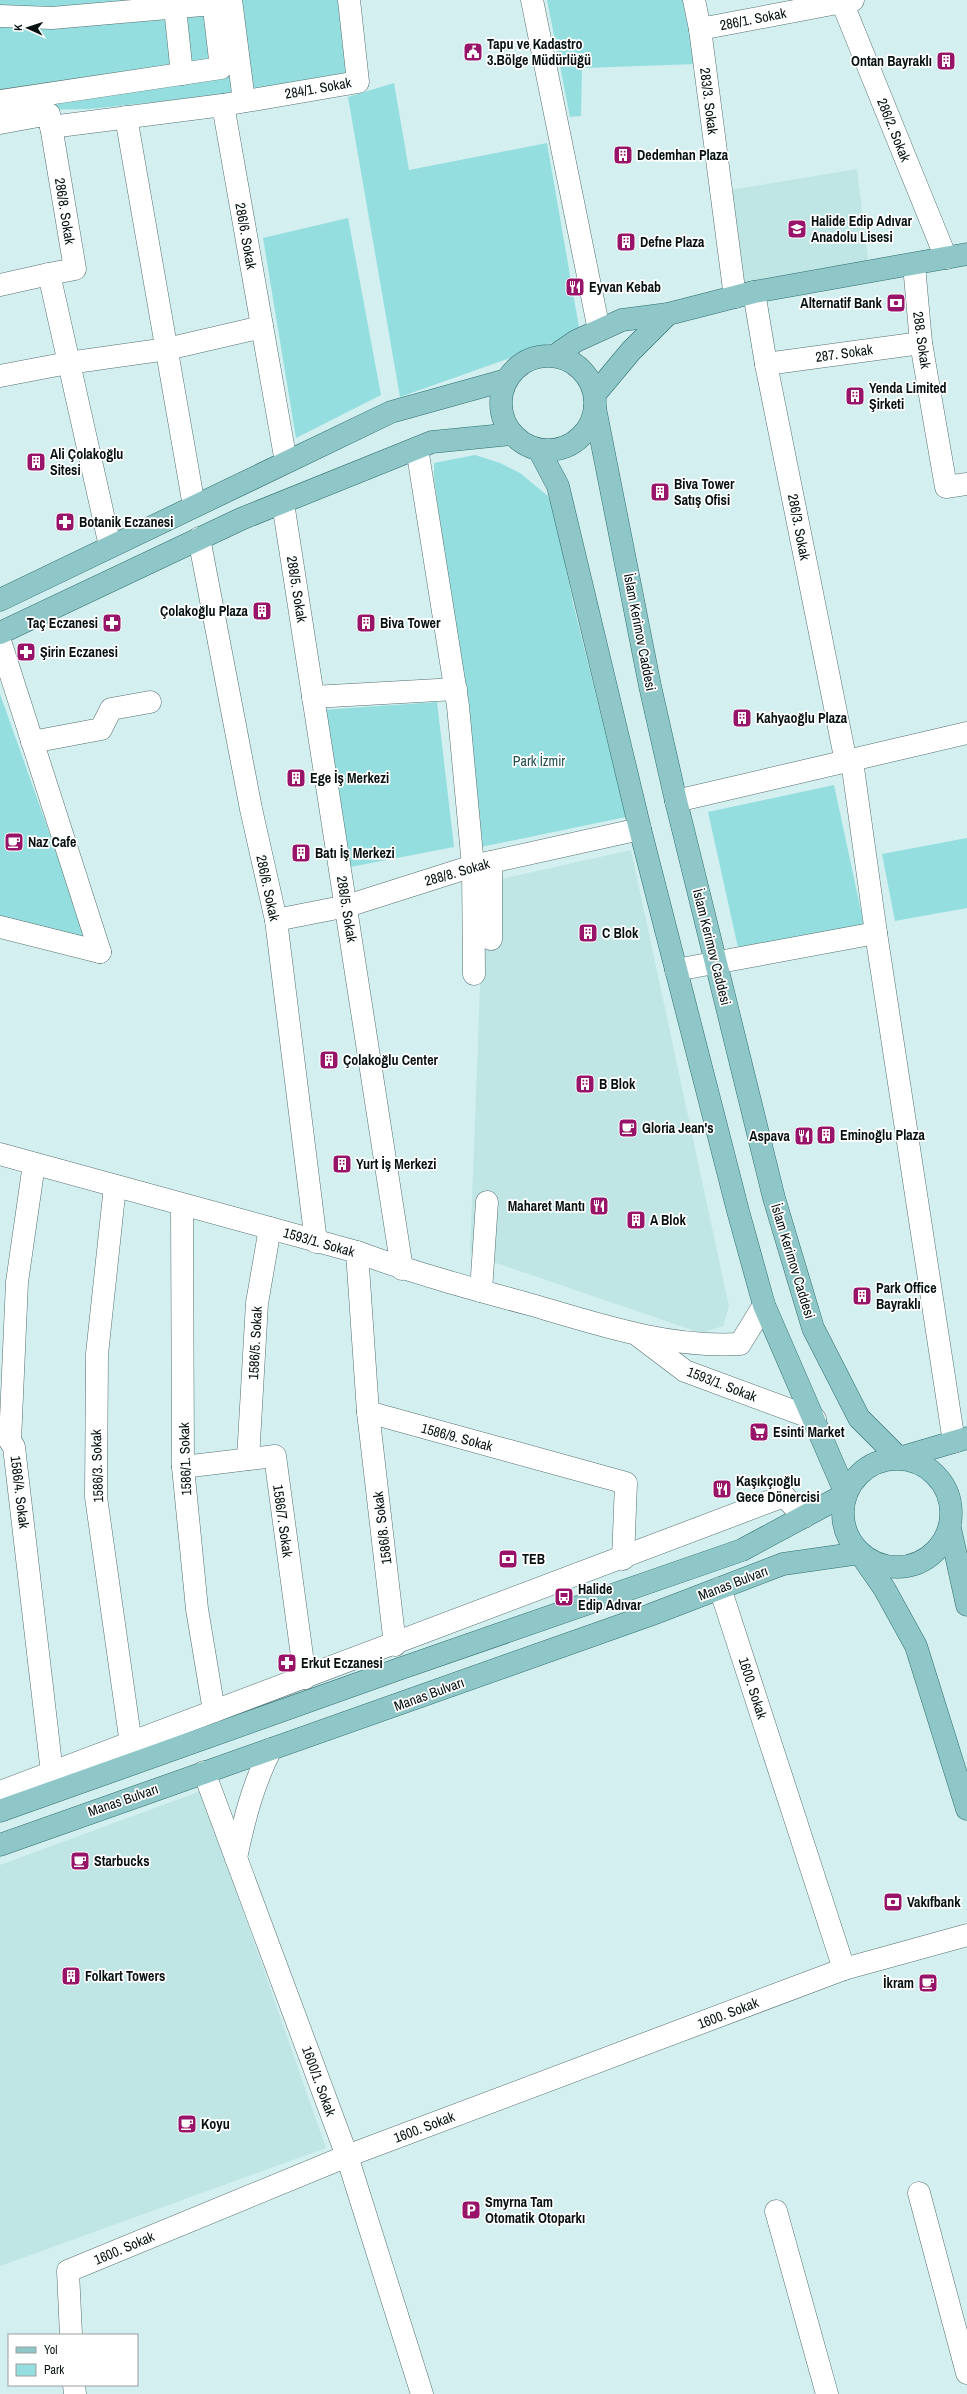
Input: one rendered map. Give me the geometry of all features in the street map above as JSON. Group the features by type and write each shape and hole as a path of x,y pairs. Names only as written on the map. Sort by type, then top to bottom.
{"main road":[{"path":"554,356 576,341 622,320 668,314 744,295 957,256"},
{"path":"595,401 631,351 668,314"},
{"path":"554,356 568,360 580,368 590,380 595,401 591,424 582,437 569,446 554,451 539,450 524,444 512,434 504,422 500,408 501,393 506,380 518,365 535,357 554,356"},
{"path":"0,600 391,412 506,380"},
{"name":"İslam Kerimov Caddesi","path":"595,401 650,686 676,801 774,1198 813,1328 859,1418 899,1458"},
{"path":"0,633 199,538 432,442 512,434"},
{"path":"539,450 558,486 640,829 738,1211 764,1305 815,1419 846,1494"},
{"path":"194,506 199,538"},
{"path":"961,1440 899,1458 882,1460 866,1468 855,1479 846,1494 843,1507 844,1526 850,1541 884,1588 916,1646 967,1809"},
{"path":"899,1458 918,1463 929,1469 941,1480 948,1494 952,1510 950,1528 967,1605"},
{"name":"Manas Bulvarı","path":"0,1811 388,1672 735,1552 846,1494"},
{"path":"860,1553 876,1564 889,1567 905,1567 921,1562 934,1553 945,1540 950,1528 967,1502"},
{"name":"Manas Bulvarı","path":"0,1845 720,1588 783,1564 860,1553"}],"street":[{"name":"284/1. Sokak","path":"223,105 358,82 349,0"},
{"path":"532,0 599,330"},
{"name":"283/3. Sokak","path":"694,0 744,295"},
{"path":"219,1 244,101"},
{"path":"0,16 52,18 173,4 219,1"},
{"path":"0,101 220,68 219,1"},
{"name":"286/1. Sokak","path":"700,30 848,1"},
{"name":"286/2. Sokak","path":"848,1 957,256"},
{"path":"173,4 182,74"},
{"path":"0,123 49,114 52,127 223,105"},
{"name":"286/6. Sokak","path":"223,105 286,462"},
{"path":"126,117 194,506"},
{"name":"286/8. Sokak","path":"49,274 75,269 52,127"},
{"name":"288. Sokak","path":"914,265 921,343 946,487 967,484"},
{"path":"0,285 49,274 110,546"},
{"name":"286/3. Sokak","path":"744,295 766,364 849,761 876,933 961,1440"},
{"path":"0,376 68,363 167,349 262,326"},
{"name":"287. Sokak","path":"766,364 921,343"},
{"path":"417,448 456,689 482,864 491,939"},
{"name":"288/5. Sokak","path":"283,503 347,906 402,1269"},
{"name":"286/6. Sokak","path":"199,538 251,809 276,920 316,1242"},
{"path":"0,641 100,952 0,927"},
{"path":"313,697 456,689"},
{"path":"32,742 101,729 111,709 150,702"},
{"path":"676,801 967,733"},
{"name":"288/8. Sokak","path":"276,920 347,906 482,864 640,829"},
{"path":"474,974 482,864"},
{"path":"676,970 876,933"},
{"name":"1593/1. Sokak","path":"0,1154 182,1206 357,1252 402,1269 637,1335 708,1346 740,1344 764,1305"},
{"name":"1586/4. Sokak","path":"34,1164 17,1282 10,1441 14,1447 52,1773"},
{"name":"1586/3. Sokak","path":"116,1186 97,1354 96,1497 131,1744"},
{"path":"481,1291 487,1202"},
{"name":"1586/1. Sokak","path":"182,1206 183,1467 197,1609 214,1711"},
{"name":"1586/5. Sokak","path":"248,1459 256,1303 270,1228"},
{"path":"357,1252 368,1412"},
{"name":"1593/1. Sokak","path":"637,1335 685,1371 815,1419"},
{"name":"1586/9. Sokak","path":"368,1412 626,1483 623,1559"},
{"name":"1586/8. Sokak","path":"368,1412 396,1645"},
{"name":"1586/7. Sokak","path":"183,1467 274,1456 305,1678"},
{"path":"0,1792 131,1744 214,1711 396,1645 784,1496 804,1517"},
{"name":"1600. Sokak","path":"720,1588 844,1970"},
{"path":"236,1858 244,1816 262,1766 271,1749"},
{"name":"1600/1. Sokak","path":"204,1772 347,2156 422,2394"},
{"name":"1600. Sokak","path":"71,2334 68,2272 347,2156 844,1970 967,1935"},
{"path":"919,2193 967,2373"},
{"path":"776,2211 828,2394"}],"shaded area":[{"name":"Halide Edip Adıvar Anadolu Lisesi","path":"857,169 869,268 737,287 724,191"},
{"path":"631,850 729,1307 723,1326 701,1333 470,1254 484,883"},
{"name":"Folkart Towers","path":"201,1791 326,2148 0,2266 0,1865"}],"green space":[{"path":"0,0 348,0 355,71 213,96 89,109 35,110 0,114"},
{"path":"547,0 686,0 698,64 582,68 581,116 570,117"},
{"path":"394,83 409,170 547,143 580,333 400,397 348,97"},
{"path":"348,218 381,395 296,438 263,238"},
{"name":"Park İzmir","path":"475,455 500,463 520,473 548,496 556,519 573,603 626,817 476,848 461,675 434,478 434,463"},
{"path":"0,694 87,939 0,917"},
{"path":"437,702 454,847 345,868 321,710"},
{"path":"834,785 864,925 739,952 708,812"},
{"path":"967,838 967,908 895,921 882,854"}],"place":[{"name":"Tapu ve Kadastro 3.Bölge Müdürlüğü","path":"473,52"},
{"name":"Ontan Bayraklı","path":"946,61"},
{"name":"Dedemhan Plaza","path":"623,155"},
{"name":"Halide Edip Adıvar Anadolu Lisesi","path":"797,229"},
{"name":"Defne Plaza","path":"626,242"},
{"name":"Eyvan Kebab","path":"575,287"},
{"name":"Alternatif Bank","path":"896,303"},
{"name":"Yenda Limited Şirketi","path":"855,396"},
{"name":"Ali Çolakoğlu Sitesi","path":"36,462"},
{"name":"Biva Tower Satış Ofisi","path":"660,492"},
{"name":"Botanik Eczanesi","path":"65,522"},
{"name":"Çolakoğlu Plaza","path":"262,611"},
{"name":"Taç Eczanesi","path":"112,623"},
{"name":"Biva Tower","path":"366,623"},
{"name":"Şirin Eczanesi","path":"26,652"},
{"name":"Kahyaoğlu Plaza","path":"742,718"},
{"name":"Ege İş Merkezi","path":"296,778"},
{"name":"Naz Cafe","path":"14,842"},
{"name":"Batı İş Merkezi","path":"301,853"},
{"name":"C Blok","path":"588,933"},
{"name":"Çolakoğlu Center","path":"329,1060"},
{"name":"B Blok","path":"585,1084"},
{"name":"Gloria Jean's","path":"628,1128"},
{"name":"Eminoğlu Plaza","path":"826,1135"},
{"name":"Aspava","path":"804,1136"},
{"name":"Yurt İş Merkezi","path":"342,1164"},
{"name":"Maharet Mantı","path":"599,1206"},
{"name":"A Blok","path":"636,1220"},
{"name":"Park Office Bayraklı","path":"862,1296"},
{"name":"Esinti Market","path":"759,1432"},
{"name":"Kaşıkçıoğlu Gece Dönercisi","path":"722,1489"},
{"name":"TEB","path":"508,1559"},
{"name":"Halide Edip Adıvar","path":"564,1597"},
{"name":"Erkut Eczanesi","path":"287,1663"},
{"name":"Starbucks","path":"80,1861"},
{"name":"Vakıfbank","path":"893,1902"},
{"name":"Folkart Towers","path":"71,1976"},
{"name":"İkram","path":"928,1983"},
{"name":"Koyu","path":"187,2124"},
{"name":"Smyrna Tam Otomatik Otoparkı","path":"471,2210"}]}
